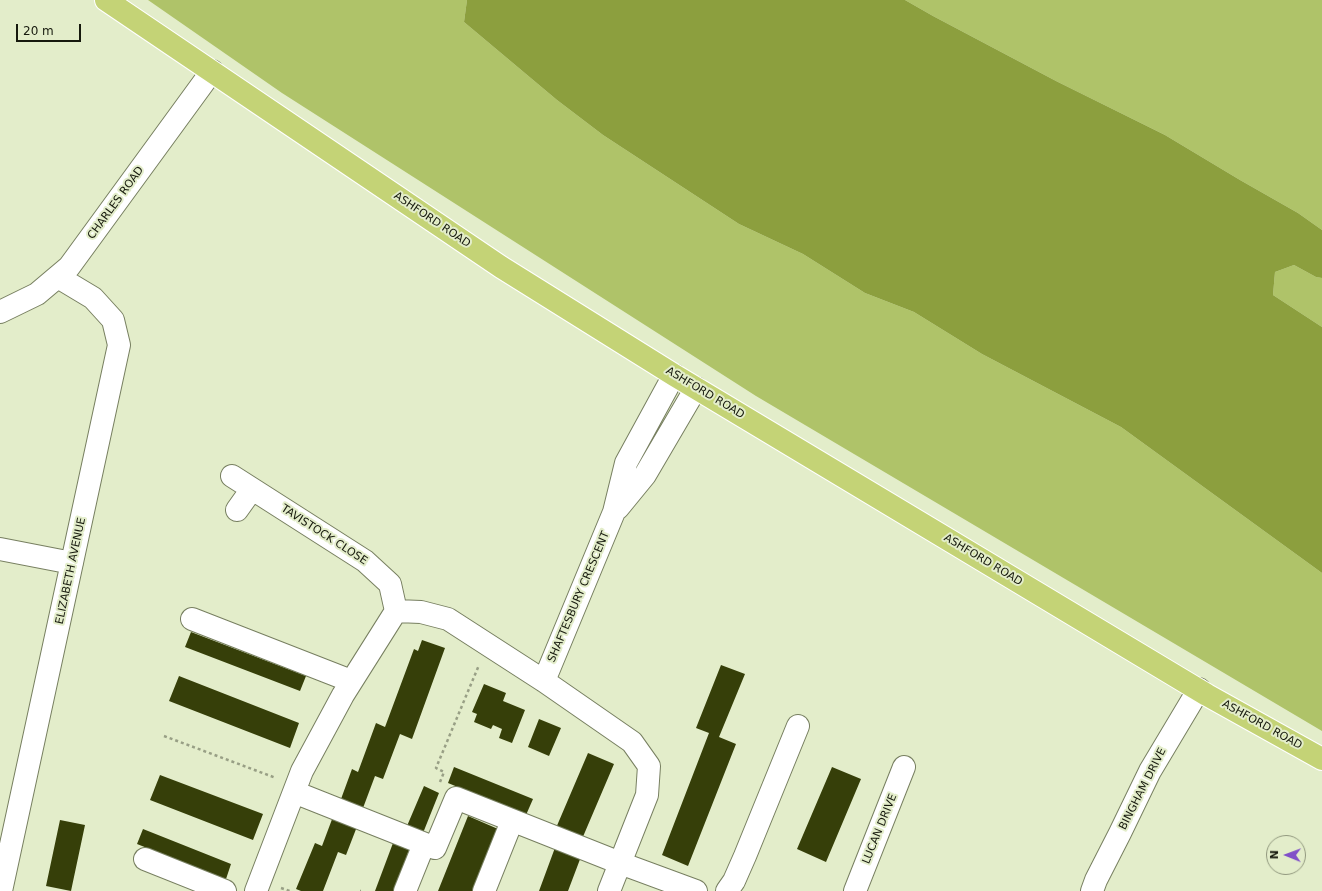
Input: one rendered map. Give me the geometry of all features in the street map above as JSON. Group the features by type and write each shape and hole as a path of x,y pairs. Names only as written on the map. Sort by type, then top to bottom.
{"main road":[{"name":"ASHFORD ROAD","path":"106,0 501,267 674,375 1199,689 1322,758"}],"street":[{"name":"CHARLES ROAD","path":"0,312 37,294 69,267 212,71"},
{"name":"ELIZABETH AVENUE","path":"1,891 120,345 113,320 93,298 58,277"},
{"name":"SHAFTESBURY CRESCENT","path":"544,681 614,512 626,463 674,375"},
{"name":"SHAFTESBURY CRESCENT","path":"614,512 645,475 696,388"},
{"name":"TAVISTOCK CLOSE","path":"232,476 365,561 390,584 396,611"},
{"path":"237,510 252,489"},
{"path":"0,550 72,563"},
{"path":"256,891 302,771 351,681 396,611 421,612 448,619 544,681 632,742 649,766 648,795 609,891"},
{"path":"192,619 351,681"},
{"name":"BINGHAM DRIVE","path":"1092,891 1150,771 1199,689"},
{"path":"727,891 734,881 745,856 798,726"},
{"name":"LUCAN DRIVE","path":"855,891 904,767"},
{"path":"295,789 435,848 456,798 620,863 696,891"},
{"path":"484,891 512,821"},
{"path":"405,891 424,844"},
{"path":"145,859 225,891"}],"path":[{"path":"456,798 440,785 444,772 436,768 488,644"},
{"path":"164,736 295,789"}],"shaded area":[{"path":"148,0 467,0 464,22 557,100 603,135 739,224 803,254 865,293 914,312 982,354 1121,427 1322,573 1322,731 756,396 282,93"},
{"path":"467,0 905,0 1056,81 1165,135 1298,213 1322,230 1322,278 1316,277 1294,265 1275,272 1273,295 1322,327 1322,573 1121,427 982,354 914,312 865,293 803,254 739,224 603,135 557,100 464,22"},
{"path":"905,0 1322,0 1322,230 1298,213 1165,135 1056,81"},
{"path":"1294,265 1316,277 1322,278 1322,327 1273,295 1275,272"}],"building":[{"path":"191,632 306,676 300,691 185,647"},
{"path":"422,640 445,648 412,739 400,734 383,779 375,776 363,808 341,799 352,769 358,772 376,723 385,727 414,649 418,651"},
{"path":"721,665 745,674 719,737 736,744 688,866 662,855 709,733 696,728"},
{"path":"179,676 299,723 290,748 169,701"},
{"path":"484,684 506,693 503,701 525,710 512,743 499,738 502,729 493,725 491,729 474,722 477,714 472,712"},
{"path":"539,719 561,728 549,756 528,747"},
{"path":"588,753 614,764 582,839 556,828"},
{"path":"454,767 533,799 526,815 448,783"},
{"path":"832,767 861,779 826,862 797,849"},
{"path":"160,775 263,814 253,840 150,800"},
{"path":"424,786 439,793 423,833 407,826"},
{"path":"334,814 358,824 346,855 338,852 323,891 301,891 296,889 315,843 322,846"},
{"path":"468,816 498,829 473,891 438,891"},
{"path":"60,820 85,825 71,891 46,886"},
{"path":"143,829 231,864 226,879 137,844"},
{"path":"393,843 409,850 394,891 375,891"},
{"path":"556,845 582,854 568,891 539,891"}]}
